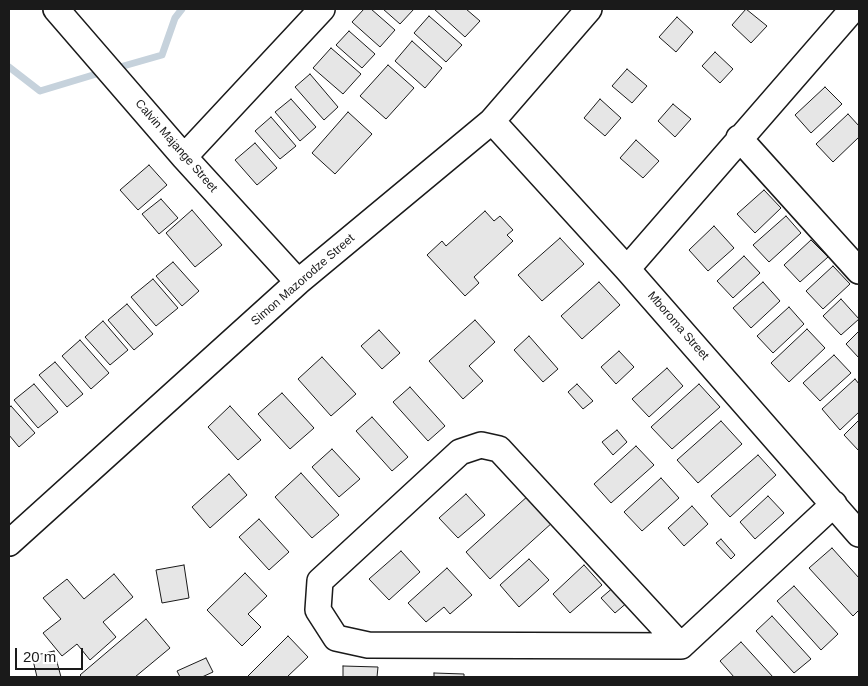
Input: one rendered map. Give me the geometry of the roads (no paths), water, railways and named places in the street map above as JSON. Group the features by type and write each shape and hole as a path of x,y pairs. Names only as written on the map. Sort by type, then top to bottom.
{"street":[{"name":"Calvin Majange Street","path":"56,9 184,157 298,282"},
{"path":"184,157 322,9"},
{"name":"Simon Mazorodze Street","path":"9,543 298,282 492,121 590,9"},
{"path":"627,268 853,9"},
{"name":"Mboroma Street","path":"492,121 627,268 859,534"},
{"path":"739,138 859,271"},
{"path":"681,646 499,449 481,445 460,452 320,581 318,610 336,638 368,645 681,646 834,504"}],"waterway":[{"path":"113,69 162,55 175,18 182,9"},
{"path":"9,67 40,91 103,72"}]}
